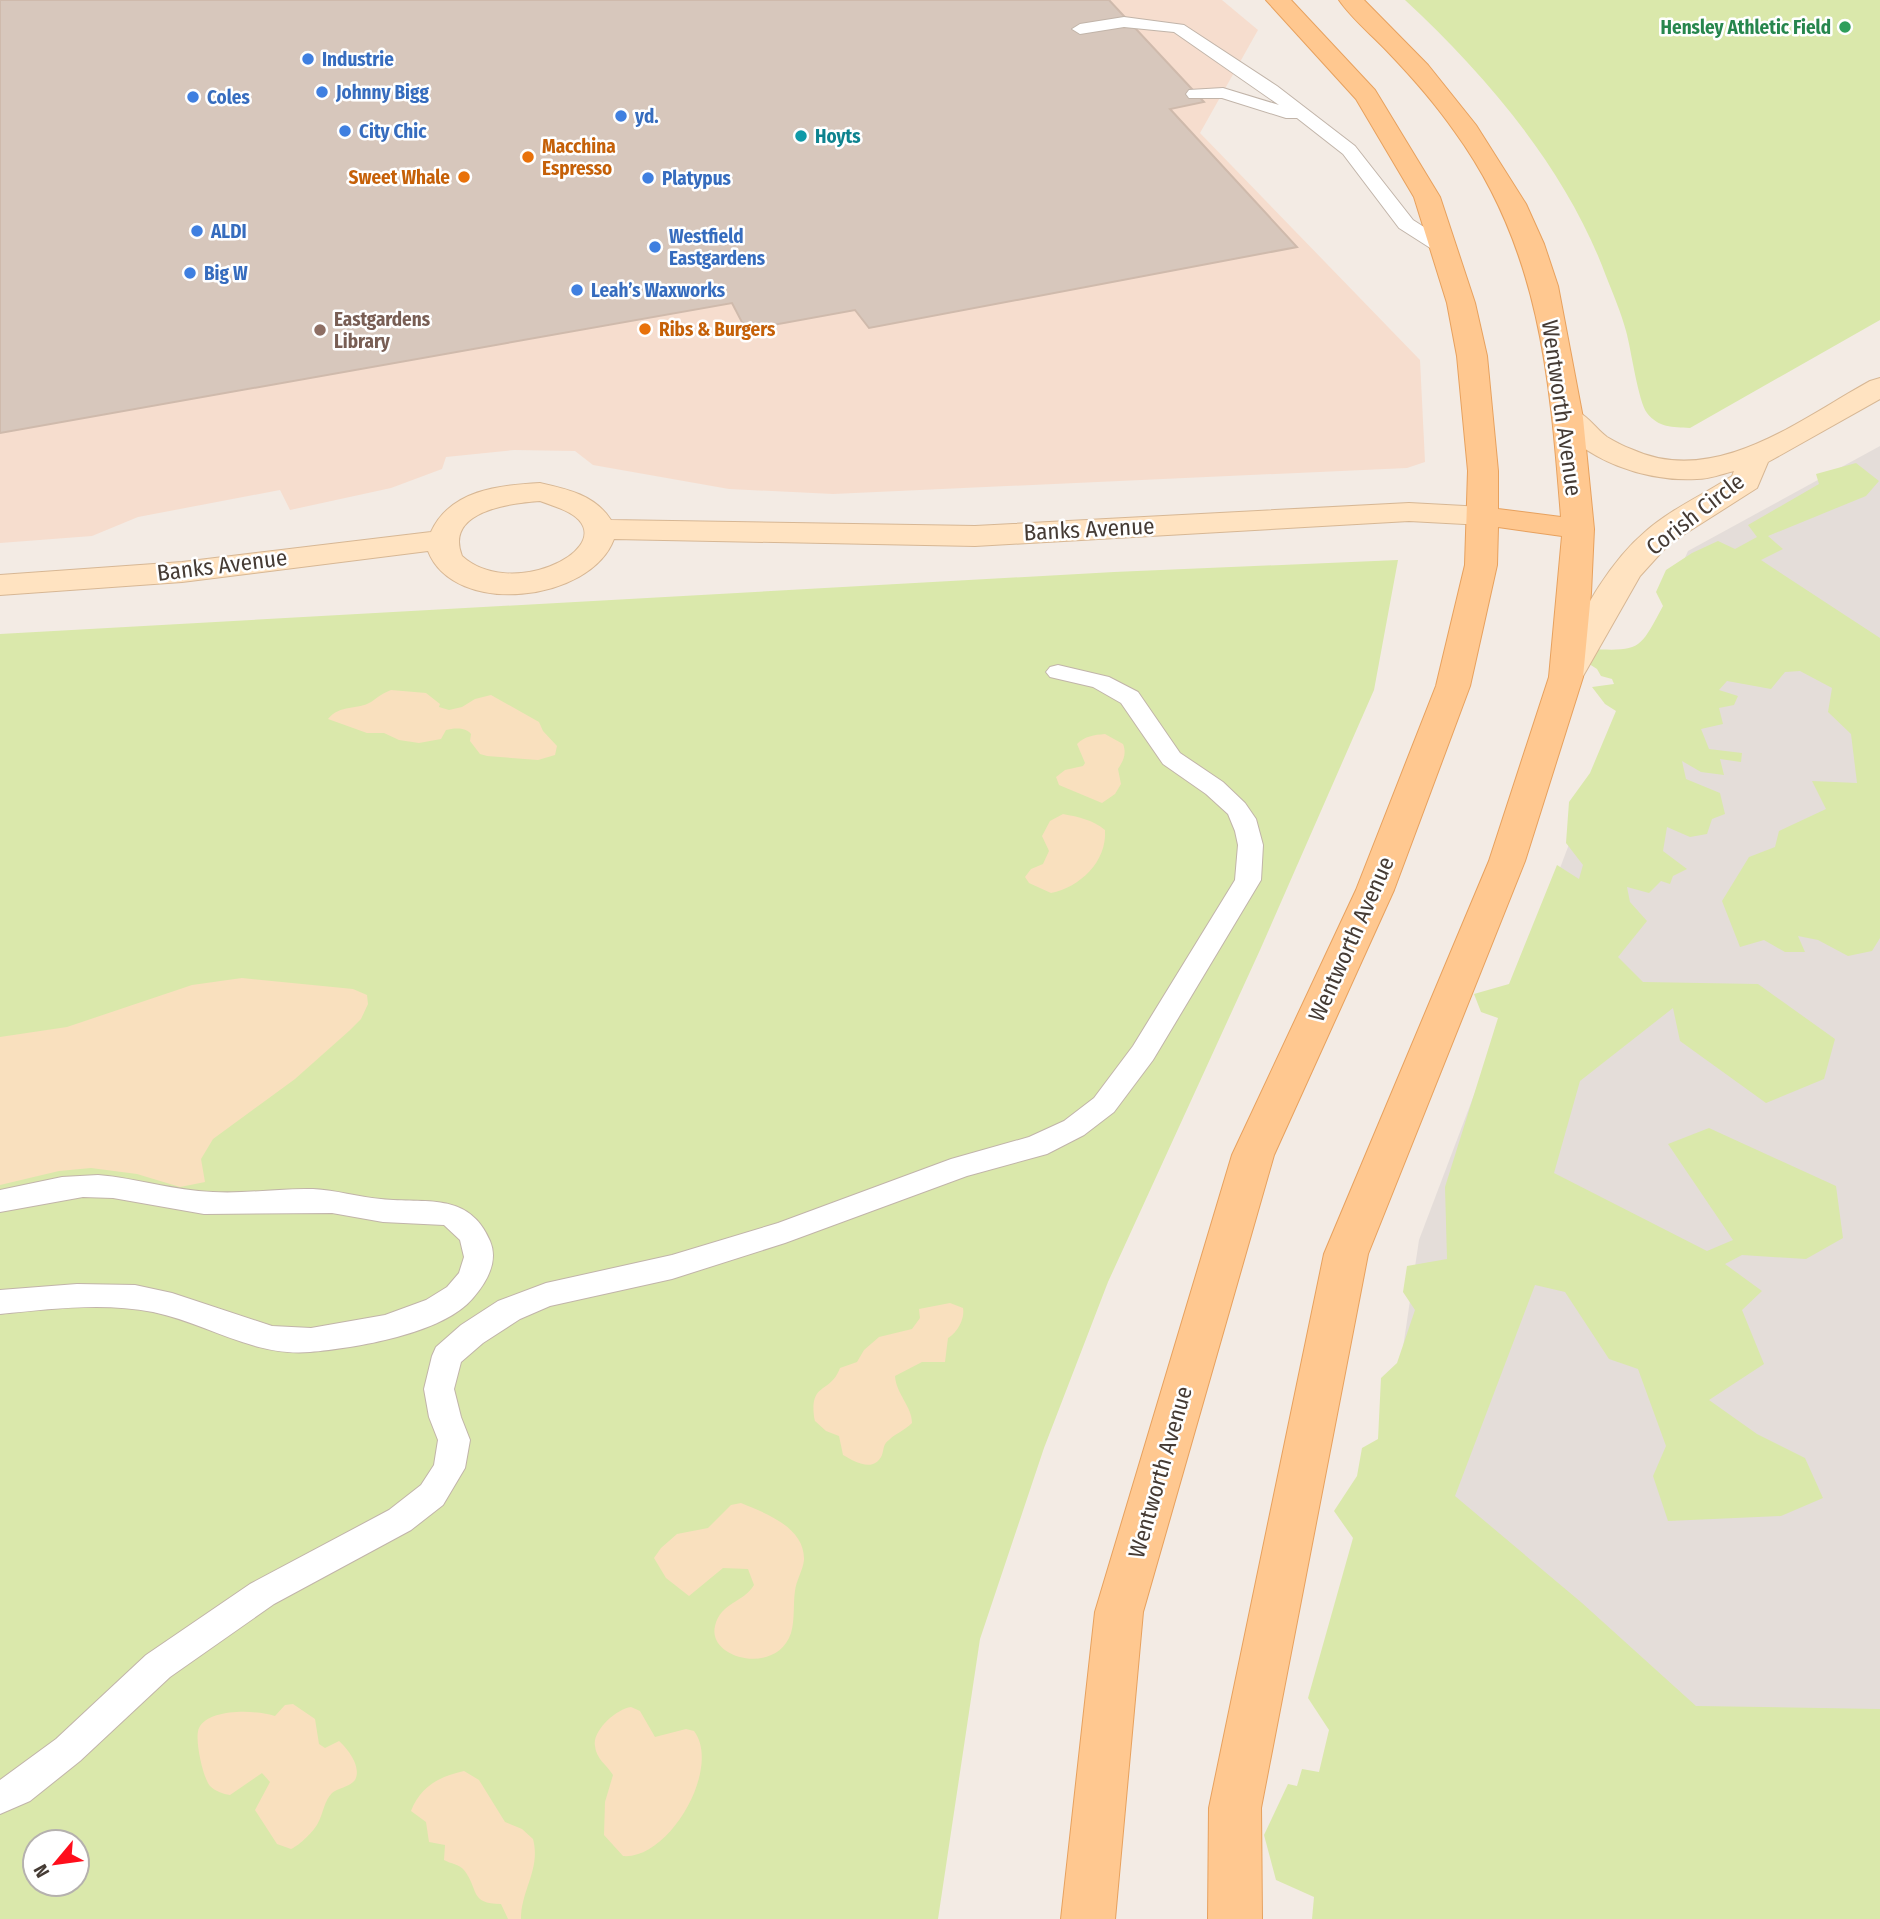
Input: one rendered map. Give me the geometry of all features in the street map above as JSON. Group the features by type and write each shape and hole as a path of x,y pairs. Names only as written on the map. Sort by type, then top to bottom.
{"main road":[{"name":"Wentworth Avenue","path":"1088,1919 1119,1612 1253,1155 1375,890 1453,686 1481,565 1483,516 1480,418 1472,356 1461,303 1426,197 1366,95 1278,0"},
{"name":"Wentworth Avenue","path":"1235,1919 1236,1808 1346,1254 1507,861 1566,677 1575,593 1578,529 1568,418 1544,286 1513,204 1467,130 1442,96 1351,0"},
{"name":"Banks Avenue","path":"1483,516 1578,529"}],"street":[{"name":"Corish Circle","path":"1568,418 1596,443 1622,457 1670,470 1700,470 1755,457 1880,387"},
{"name":"Corish Circle","path":"1566,677 1602,610 1627,571 1658,537 1746,481 1755,457"},
{"path":"540,492 569,498 589,511 599,528 598,542 590,555 576,567 546,579 511,584 468,575 454,566 445,554 443,540 448,526 460,513 478,503 508,494 540,492"},
{"name":"Banks Avenue","path":"599,528 975,536 1409,512 1483,516"},
{"name":"Banks Avenue","path":"0,585 182,572 376,546 443,540"}],"lane":[{"path":"1080,29 1124,22 1178,28 1271,90 1349,150 1406,223 1442,247"},
{"path":"1195,94 1223,93 1307,118"},
{"path":"0,1797 18,1789 60,1756 158,1666 261,1594 400,1520 432,1495 449,1468 454,1440 439,1389 447,1356 472,1334 509,1310 546,1295 610,1283 672,1267 785,1232 961,1167 1037,1146 1074,1128 1104,1105 1143,1053 1248,880 1251,860 1242,812 1227,797 1168,755 1135,703 1122,692 1101,683 1058,672"},
{"path":"0,1201 82,1186 101,1186 165,1199 207,1203 328,1201 382,1211 437,1213 461,1221 473,1236 480,1253 477,1273 464,1292 437,1310 372,1329 307,1341 254,1334 186,1309 131,1297 57,1297 0,1302"}],"shaded area":[{"name":"Westfield Eastgardens","path":"0,0 1222,0 1258,30 1200,133 1420,360 1425,462 1407,468 833,494 729,489 593,465 575,451 514,450 446,457 442,469 391,488 290,510 280,490 138,517 92,536 0,543"},
{"path":"1880,446 1880,1919 1327,1919 1326,1866 1419,1240 1637,665 1688,551"}],"green space":[{"path":"1405,0 1880,0 1880,320 1690,428 1666,426 1656,422 1644,407 1619,310 1590,237 1570,199 1522,127 1494,93 1466,60"},
{"path":"1856,463 1879,481 1866,496 1768,536 1783,549 1761,560 1880,638 1880,938 1872,951 1848,956 1818,940 1798,936 1805,952 1785,952 1764,940 1740,947 1722,901 1749,857 1775,847 1779,831 1826,809 1812,781 1857,783 1851,734 1828,712 1832,688 1800,671 1785,672 1771,689 1727,681 1719,690 1738,696 1734,705 1719,708 1723,724 1701,729 1709,749 1742,753 1741,762 1720,759 1724,775 1701,772 1682,761 1686,779 1720,793 1725,814 1712,819 1707,834 1690,837 1667,827 1663,851 1687,869 1673,876 1670,884 1661,881 1649,893 1627,887 1630,902 1647,921 1618,957 1643,982 1758,984 1835,1039 1824,1079 1766,1103 1680,1041 1673,1008 1580,1081 1554,1173 1707,1251 1733,1240 1668,1144 1709,1128 1836,1186 1843,1238 1806,1259 1742,1255 1725,1264 1762,1291 1742,1310 1764,1364 1709,1400 1757,1434 1805,1458 1823,1498 1781,1516 1668,1521 1653,1476 1666,1446 1638,1369 1609,1359 1565,1292 1535,1285 1455,1496 1582,1603 1696,1706 1880,1709 1880,1919 1312,1919 1314,1897 1276,1880 1264,1835 1288,1784 1297,1786 1302,1769 1319,1772 1329,1730 1308,1698 1353,1538 1334,1511 1357,1476 1362,1448 1378,1439 1381,1378 1397,1363 1415,1310 1403,1292 1407,1266 1447,1259 1445,1187 1498,1018 1481,1012 1474,994 1509,984 1557,865 1579,879 1583,865 1566,843 1569,802 1590,773 1616,711 1605,704 1592,687 1614,684 1612,679 1601,676 1597,669 1586,662 1589,649 1619,649 1636,645 1648,632 1663,606 1656,592 1666,570 1692,553 1718,541 1735,549 1757,537 1748,525 1819,484 1816,474"},
{"path":"1398,560 1374,690 1260,950 1108,1282 1044,1448 980,1639 938,1919 0,1919 0,634 1114,572"}],"sand":[{"path":"391,690 426,693 440,704 439,707 449,710 491,695 539,722 543,731 557,746 555,755 538,760 487,756 480,754 470,741 471,734 463,729 446,730 441,739 419,743 399,740 384,733 367,733 328,719 338,711 366,704"},
{"path":"1105,734 1123,744 1124,754 1118,769 1121,784 1115,794 1102,803 1059,785 1056,777 1065,770 1083,766 1085,763 1077,744 1080,741 1090,736"},
{"path":"1063,814 1086,819 1105,830 1104,842 1090,871 1072,885 1051,893 1029,883 1025,877 1031,869 1043,864 1049,851 1042,836 1050,821"},
{"path":"242,978 353,989 367,995 368,1004 361,1019 295,1079 213,1139 201,1159 205,1182 180,1187 137,1174 91,1168 59,1171 0,1185 0,1037 67,1027 192,985"},
{"path":"950,1303 963,1308 963,1317 960,1325 948,1338 945,1362 922,1362 895,1376 912,1423 887,1442 882,1455 874,1464 864,1464 843,1455 839,1436 826,1431 815,1421 817,1394 831,1382 840,1368 857,1362 864,1350 879,1337 912,1329 920,1318 919,1309"},
{"path":"741,1503 782,1523 791,1530 803,1548 804,1560 794,1596 791,1633 783,1646 772,1655 759,1658 732,1654 715,1638 715,1626 722,1612 754,1585 748,1569 723,1568 689,1596 666,1578 654,1558 677,1534 708,1528 731,1505"},
{"path":"293,1704 315,1719 319,1744 325,1748 339,1741 343,1744 353,1759 357,1775 353,1782 332,1793 316,1826 291,1849 277,1844 255,1810 270,1782 262,1773 230,1795 217,1791 210,1786 205,1775 200,1758 198,1733 204,1721 213,1717 234,1712 275,1716 285,1705"},
{"path":"631,1707 640,1711 655,1737 686,1729 694,1731 701,1747 701,1767 696,1788 673,1828 657,1843 640,1853 623,1856 604,1835 605,1802 613,1775 597,1755 595,1740 606,1722"},
{"path":"464,1771 479,1780 505,1822 522,1829 533,1839 533,1870 521,1919 508,1919 501,1904 479,1898 464,1870 444,1860 445,1845 429,1842 426,1822 411,1811 425,1789 447,1776"}],"building":[{"name":"Westfield Eastgardens","path":"0,0 1109,0 1204,102 1170,109 1297,247 869,328 855,310 746,330 732,303 0,433"}],"place":[{"name":"Hensley Athletic Field","path":"1845,27"},
{"name":"Industrie","path":"308,59"},
{"name":"Johnny Bigg","path":"322,92"},
{"name":"Coles","path":"193,97"},
{"name":"yd.","path":"621,116"},
{"name":"City Chic","path":"345,131"},
{"name":"Hoyts","path":"801,136"},
{"name":"Macchina Espresso","path":"528,157"},
{"name":"Sweet Whale","path":"464,177"},
{"name":"Platypus","path":"648,178"},
{"name":"ALDI","path":"197,231"},
{"name":"Westfield Eastgardens","path":"655,247"},
{"name":"Big W","path":"190,273"},
{"name":"Leah’s Waxworks","path":"577,290"},
{"name":"Ribs & Burgers","path":"645,329"},
{"name":"Eastgardens Library","path":"320,330"}]}
